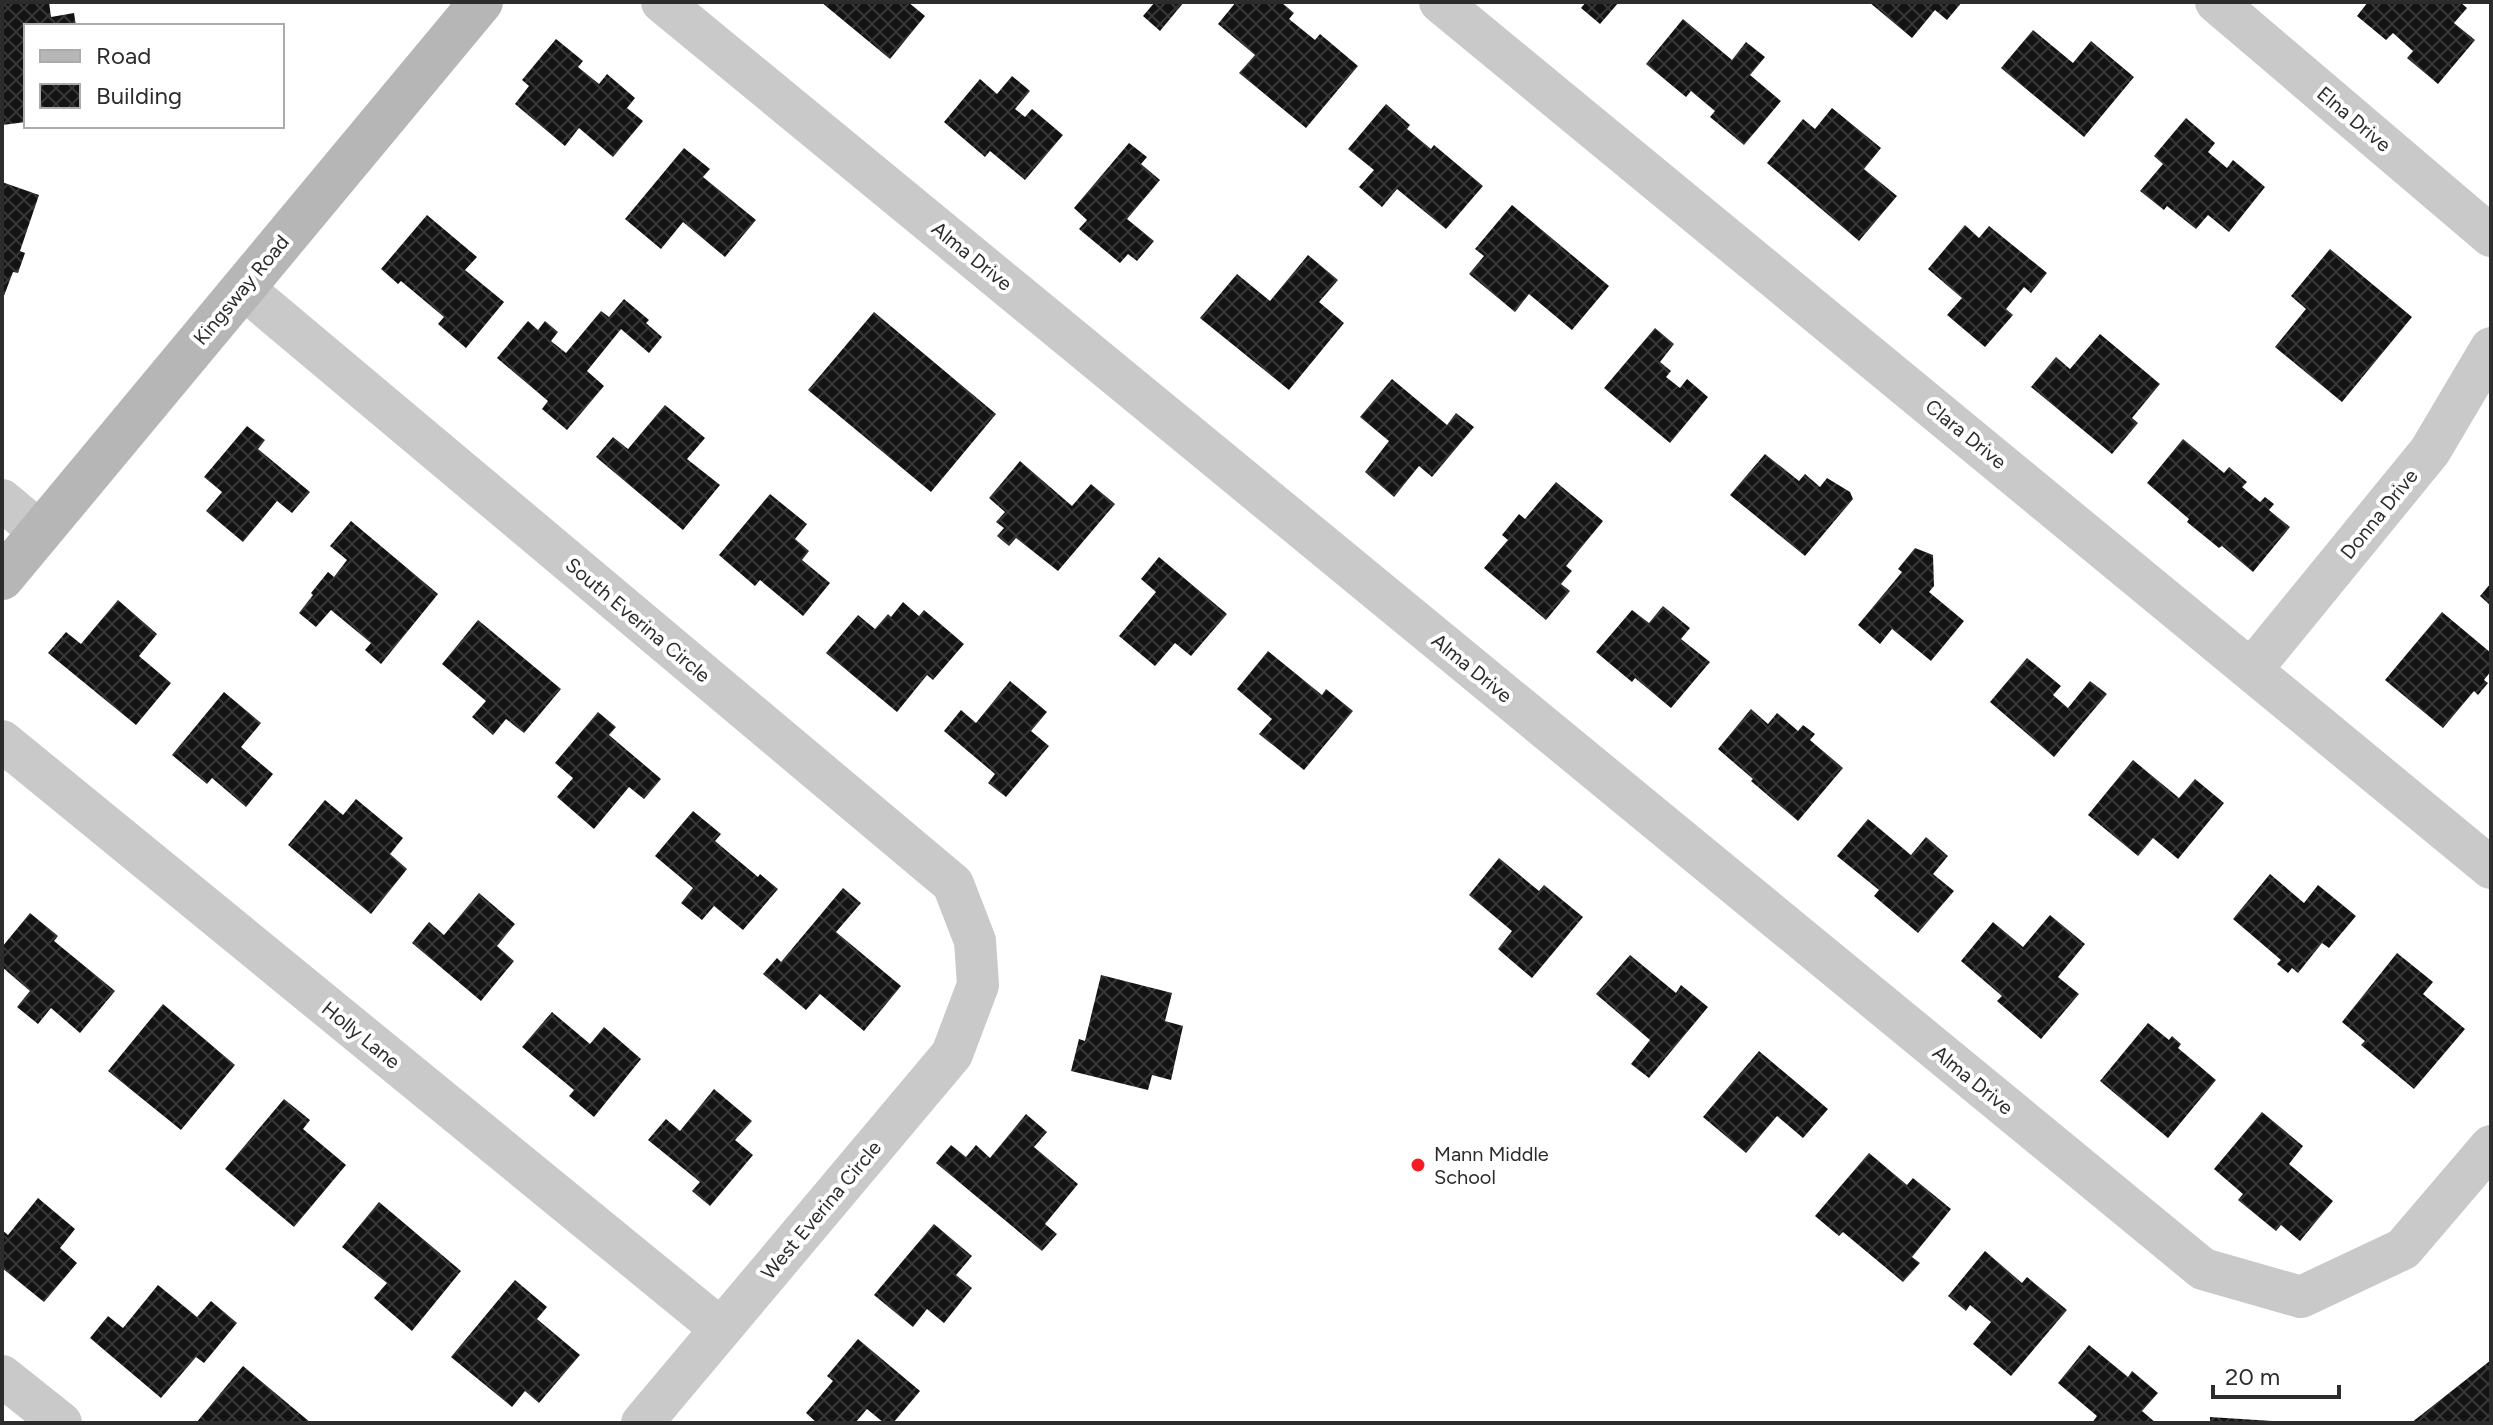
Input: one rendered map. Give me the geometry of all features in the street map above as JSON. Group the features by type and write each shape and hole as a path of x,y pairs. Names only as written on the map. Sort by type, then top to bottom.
{"street":[{"name":"Kingsway Road","path":"2,578 481,2"},
{"name":"Alma Drive","path":"662,2 2203,1269 2301,1297 2403,1249 2491,1146"},
{"name":"Clara Drive","path":"1440,2 2491,868"},
{"name":"Elna Drive","path":"2216,2 2491,236"},
{"name":"South Everina Circle","path":"243,288 953,884 975,941 978,985"},
{"name":"Donna Drive","path":"2252,669 2430,451 2491,348"},
{"path":"2,500 40,532"},
{"name":"Holly Lane","path":"2,741 721,1329"},
{"name":"West Everina Circle","path":"642,1423 952,1054 978,985"},
{"path":"2,1376 61,1423"}],"building":[{"path":"2,2 49,2 51,17 74,13 76,24 24,24 24,122 2,125"},
{"path":"821,2 908,2 925,16 890,59"},
{"path":"1155,2 1184,2 1160,31 1143,16"},
{"path":"1236,2 1281,2 1294,13 1289,19 1315,40 1320,34 1358,66 1306,128 1239,73 1255,55 1218,24"},
{"path":"1586,2 1619,2 1600,24 1581,8"},
{"path":"1869,2 1962,2 1947,20 1935,10 1912,38"},
{"path":"2368,2 2460,2 2467,8 2454,23 2475,40 2438,84 2407,58 2413,51 2393,33 2386,40 2357,16"},
{"path":"1683,19 1732,60 1746,42 1765,57 1750,75 1781,101 1744,145 1710,117 1715,111 1691,91 1686,97 1646,64"},
{"path":"2033,30 2073,63 2091,41 2134,77 2084,137 2001,68"},
{"path":"556,39 583,61 578,67 599,84 607,74 635,98 627,108 643,121 613,157 579,128 565,146 515,104 529,86 522,80"},
{"path":"1012,76 1030,91 1015,109 1025,117 1032,109 1063,135 1025,180 990,151 985,157 944,122 980,79 997,94"},
{"path":"1386,104 1410,125 1407,129 1431,149 1434,145 1483,186 1446,229 1397,189 1382,207 1359,187 1374,170 1348,149"},
{"path":"1832,108 1881,148 1864,169 1897,196 1859,241 1767,163 1803,119 1815,129"},
{"path":"2186,118 2215,143 2208,152 2227,168 2233,160 2265,187 2229,232 2208,215 2196,229 2167,206 2164,210 2140,191 2163,164 2154,156"},
{"path":"1129,143 1147,157 1141,164 1160,180 1127,219 1154,241 1137,261 1128,254 1120,263 1079,229 1087,220 1074,208"},
{"path":"684,148 710,169 703,177 756,220 725,257 683,222 661,249 625,219"},
{"path":"2,182 39,195 20,251 25,253 18,273 13,272 2,301"},
{"path":"1512,205 1609,286 1572,330 1529,294 1515,312 1469,274 1484,256 1475,249"},
{"path":"427,215 477,257 465,270 504,302 466,348 438,324 444,317 401,281 398,284 381,269"},
{"path":"1965,225 1979,238 1989,226 2047,273 2031,293 2024,287 2006,309 2013,315 1985,347 1947,315 1962,298 1928,269"},
{"path":"2330,249 2412,317 2342,402 2275,347 2306,309 2291,296"},
{"path":"1308,255 1338,280 1319,302 1344,323 1289,390 1200,318 1237,274 1270,301"},
{"path":"624,299 649,320 646,323 662,337 649,353 621,329 587,371 604,386 567,430 542,409 548,401 497,358 528,321 538,330 545,321 558,332 551,341 566,353 601,311 609,317"},
{"path":"874,312 996,414 931,492 808,390"},
{"path":"1655,328 1674,344 1660,362 1671,371 1666,377 1680,388 1687,379 1708,397 1670,443 1604,388"},
{"path":"2100,334 2160,384 2132,418 2138,423 2112,454 2031,387 2056,357 2070,369"},
{"path":"1392,379 1447,425 1456,413 1474,427 1432,477 1419,466 1394,497 1365,472 1389,441 1360,417"},
{"path":"665,405 705,438 687,459 720,485 683,530 596,457 613,437 628,449"},
{"path":"247,426 265,440 258,449 310,492 292,513 277,501 243,542 206,511 222,492 204,477"},
{"path":"2183,439 2224,473 2229,467 2247,482 2242,487 2260,502 2265,497 2274,504 2269,510 2290,527 2253,572 2187,522 2189,519 2147,483"},
{"path":"1765,454 1799,481 1805,474 1820,487 1827,478 1850,492 1853,499 1805,556 1730,495"},
{"path":"1020,461 1072,506 1091,484 1115,504 1058,571 1016,538 1009,546 997,536 1004,528 996,522 1005,512 989,498"},
{"path":"1556,482 1603,521 1566,566 1572,571 1561,584 1570,591 1546,620 1484,568 1508,540 1502,535 1519,514 1525,519"},
{"path":"770,494 807,524 795,539 809,551 802,560 830,583 803,616 760,580 755,586 719,555"},
{"path":"351,521 438,594 381,664 365,650 371,643 331,610 316,627 299,613 328,572 334,577 347,560 330,546"},
{"path":"1915,548 1933,555 1934,586 1929,592 1964,621 1931,661 1892,629 1880,644 1858,625 1902,572 1898,569"},
{"path":"1159,557 1227,614 1191,656 1175,643 1155,666 1119,636 1156,592 1141,579"},
{"path":"2491,583 2491,606 2480,596"},
{"path":"118,600 157,634 139,656 171,683 136,725 48,653 66,632 81,644"},
{"path":"903,602 919,616 924,610 964,644 933,680 927,675 897,712 826,653 858,615 875,629 888,614 891,617"},
{"path":"1663,606 1690,628 1681,639 1710,662 1671,708 1635,678 1632,682 1596,652 1632,610 1649,623"},
{"path":"2442,612 2491,653 2491,671 2484,680 2488,683 2478,695 2474,691 2443,728 2385,680"},
{"path":"478,620 561,689 524,733 506,719 493,735 472,717 486,701 442,664"},
{"path":"1268,651 1322,695 1326,689 1353,711 1304,770 1259,734 1272,719 1237,689"},
{"path":"2027,658 2061,686 2053,695 2068,708 2090,681 2107,694 2054,757 1990,702"},
{"path":"1010,681 1047,712 1031,731 1049,746 1006,797 988,783 995,774 944,731 961,710 976,723"},
{"path":"224,692 261,723 241,747 273,774 246,807 212,778 207,784 172,755"},
{"path":"1751,709 1768,724 1777,713 1798,731 1803,725 1815,734 1810,740 1843,768 1798,821 1718,749"},
{"path":"598,712 616,727 609,735 661,779 644,799 629,787 594,829 557,797 573,778 555,763"},
{"path":"2133,760 2179,798 2195,779 2224,803 2178,859 2153,838 2138,856 2088,815"},
{"path":"356,799 403,838 390,854 407,869 371,914 288,845 325,800 343,815"},
{"path":"693,811 721,834 715,841 758,877 760,874 778,889 743,930 714,906 702,920 681,903 693,888 655,856"},
{"path":"1868,819 1911,855 1926,837 1948,856 1933,874 1954,891 1918,933 1874,896 1879,890 1837,856"},
{"path":"1499,858 1539,891 1544,885 1583,917 1532,978 1498,949 1512,931 1469,895"},
{"path":"2270,874 2304,903 2318,885 2356,916 2329,948 2322,943 2298,973 2292,968 2288,973 2277,964 2281,960 2233,919"},
{"path":"843,888 861,903 836,932 901,986 864,1031 820,994 806,1010 763,974 777,958 781,962"},
{"path":"479,893 515,924 497,946 514,961 481,1001 412,943 429,922 444,935"},
{"path":"30,913 58,936 54,941 115,991 80,1033 51,1008 38,1024 17,1007 30,991 2,967 2,947"},
{"path":"2050,915 2085,944 2058,977 2079,994 2041,1039 1997,1001 2002,996 1961,961 1993,922 2023,947"},
{"path":"2397,953 2433,982 2423,994 2465,1029 2414,1089 2361,1045 2365,1041 2342,1022"},
{"path":"1630,955 1676,993 1681,985 1708,1007 1649,1078 1631,1064 1650,1040 1596,994"},
{"path":"1101,975 1172,993 1165,1021 1183,1026 1171,1080 1152,1075 1148,1090 1071,1071 1079,1039 1085,1041"},
{"path":"163,1004 235,1065 181,1130 108,1071"},
{"path":"552,1012 590,1044 604,1027 641,1059 594,1117 569,1096 574,1090 522,1047"},
{"path":"2148,1023 2169,1040 2172,1036 2181,1044 2178,1048 2216,1080 2168,1138 2100,1081"},
{"path":"1759,1051 1828,1109 1803,1138 1777,1116 1746,1153 1703,1117"},
{"path":"714,1089 752,1121 735,1140 753,1155 710,1206 692,1191 700,1182 648,1140 666,1119 680,1131"},
{"path":"284,1099 310,1120 303,1129 346,1165 294,1227 225,1169"},
{"path":"2262,1112 2303,1146 2289,1164 2333,1201 2300,1241 2281,1225 2276,1231 2238,1200 2243,1194 2214,1169"},
{"path":"1026,1114 1047,1132 1034,1147 1078,1184 1045,1224 1057,1234 1042,1251 936,1163 951,1145 966,1157 976,1145 990,1158"},
{"path":"1869,1153 1907,1185 1913,1178 1951,1209 1912,1257 1920,1263 1903,1282 1843,1232 1839,1236 1815,1216"},
{"path":"38,1198 75,1229 60,1248 77,1263 44,1302 2,1268 2,1230 8,1235"},
{"path":"379,1202 461,1271 412,1331 374,1298 387,1283 342,1247"},
{"path":"934,1224 972,1256 956,1275 972,1288 944,1323 927,1309 913,1327 874,1295"},
{"path":"1985,1251 2022,1283 2027,1277 2067,1310 2011,1376 1973,1344 1991,1322 1970,1305 1966,1311 1948,1296"},
{"path":"515,1280 547,1307 537,1319 580,1355 539,1403 525,1391 512,1407 451,1357"},
{"path":"158,1285 197,1317 211,1301 237,1323 204,1363 196,1357 161,1398 90,1338 108,1316 123,1328"},
{"path":"858,1339 920,1391 893,1423 884,1423 867,1409 855,1423 817,1423 806,1413 833,1381 827,1376"},
{"path":"2089,1345 2128,1377 2132,1371 2158,1393 2142,1411 2156,1423 2092,1423 2097,1416 2058,1383"},
{"path":"2491,1360 2491,1423 2411,1423"},
{"path":"243,1366 311,1423 196,1423"},
{"path":"2210,1417 2272,1421 2210,1423"}],"place":[{"name":"Mann Middle School","path":"1418,1165"}]}
